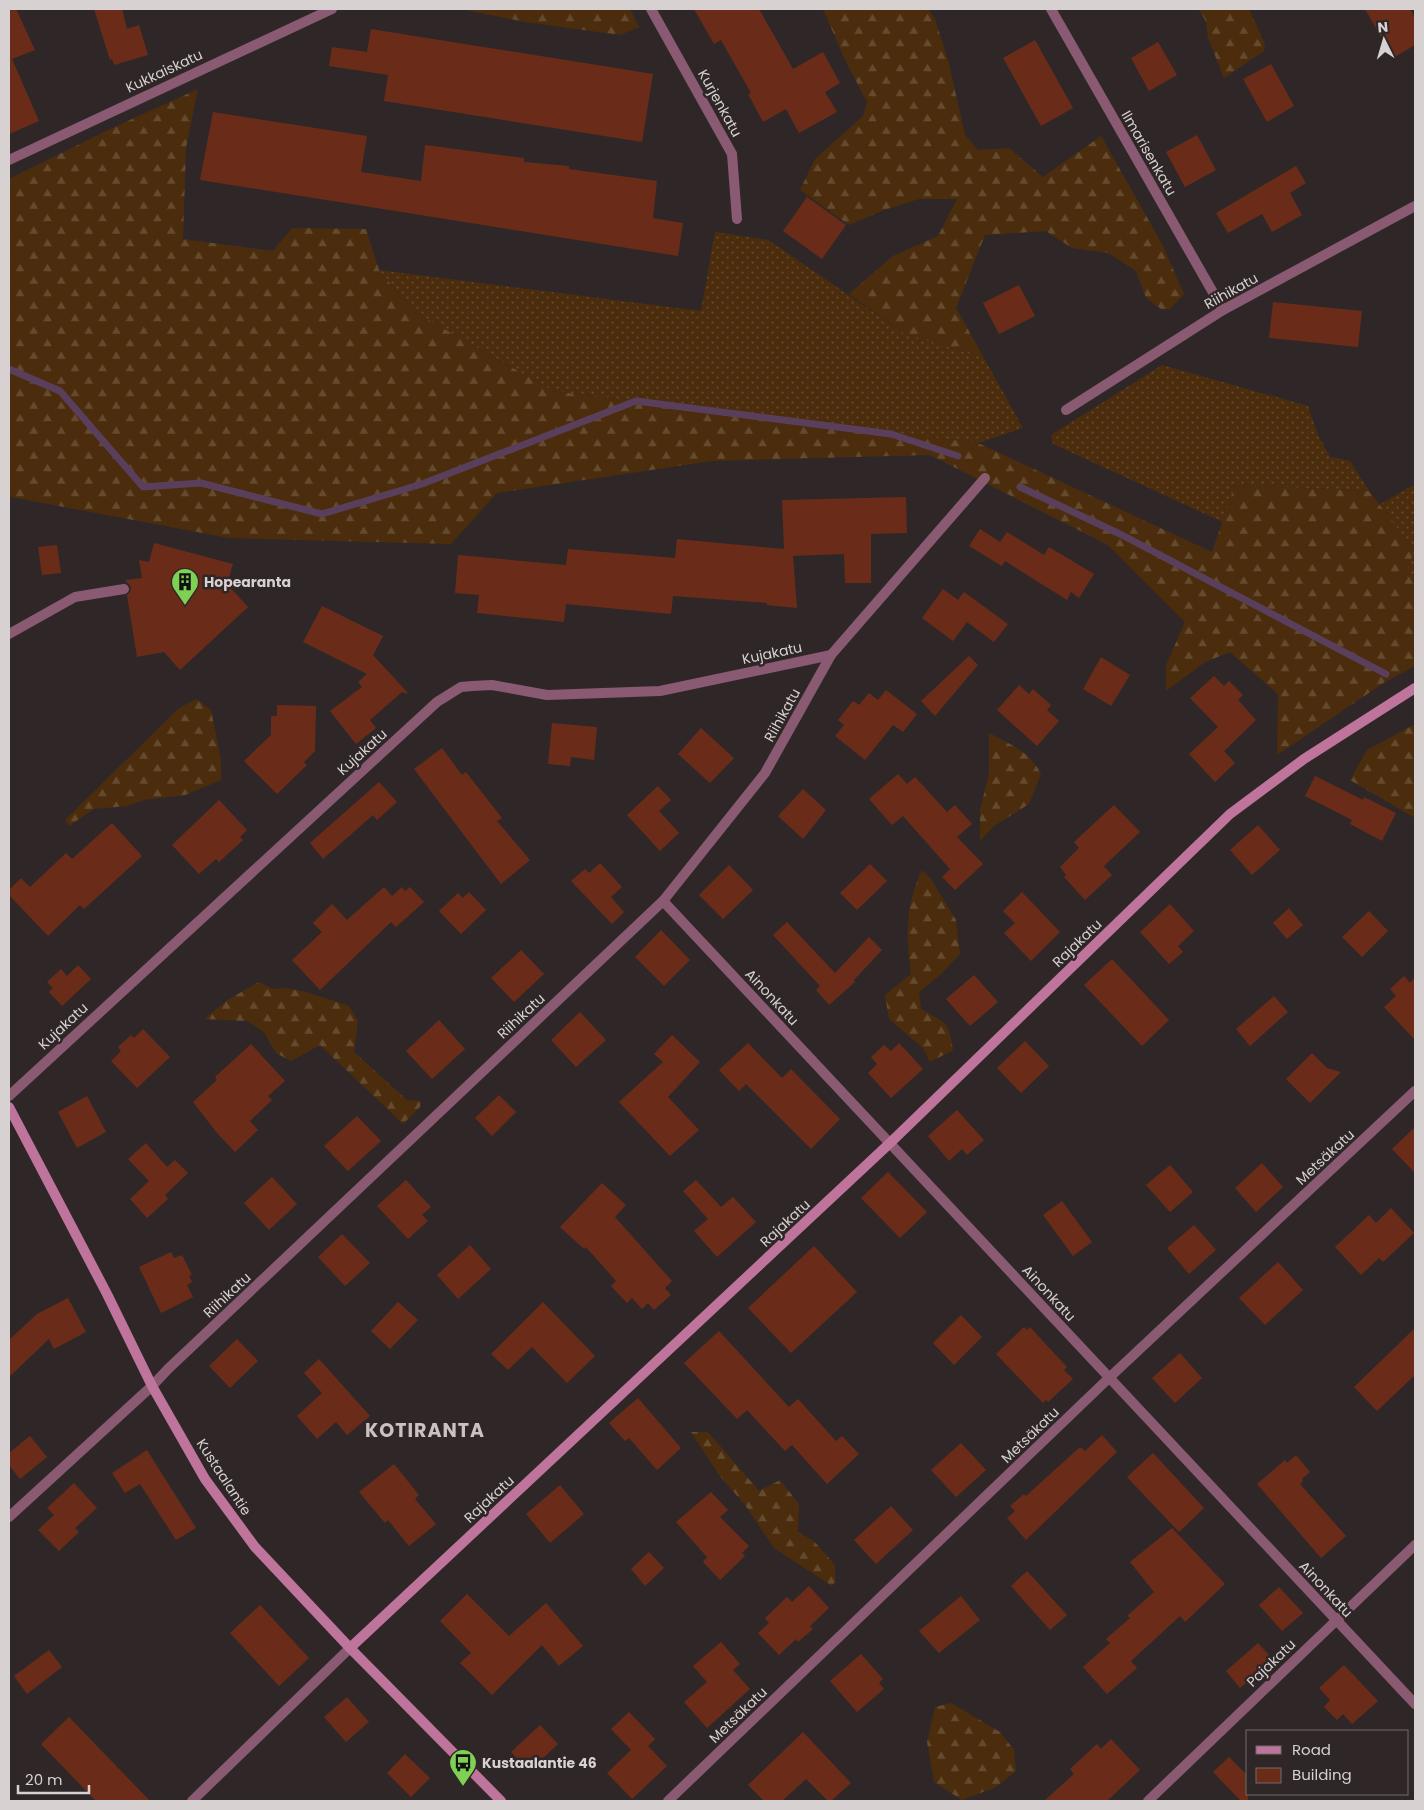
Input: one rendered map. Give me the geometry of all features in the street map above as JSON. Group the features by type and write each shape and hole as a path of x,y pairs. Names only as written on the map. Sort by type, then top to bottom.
{"street":[{"name":"Kukkaiskatu","path":"9,160 332,9"},
{"name":"Kurjenkatu","path":"651,9 732,154 737,219"},
{"name":"Ilmarisenkatu","path":"1051,9 1223,310"},
{"name":"Riihikatu","path":"1066,410 1223,310 1415,206"},
{"name":"Riihikatu","path":"9,1517 152,1386 173,1364 663,901 765,773 831,655 985,478"},
{"path":"9,634 75,597 124,589"},
{"name":"Kujakatu","path":"9,1096 437,702 461,687 492,685 547,695 660,691 831,655"},
{"name":"Rajakatu","path":"192,1801 350,1648 890,1143 1230,814 1304,759 1415,688"},
{"name":"Ainonkatu","path":"663,901 1415,1704"},
{"name":"Metsäkatu","path":"668,1801 1110,1377 1415,1092"},
{"name":"Kustaalantie","path":"9,1107 152,1386 205,1479 255,1547 350,1648 501,1801"},
{"name":"Pajakatu","path":"1148,1801 1415,1545"}],"green space":[{"path":"461,9 630,9 639,27 620,35 525,22"},
{"path":"823,9 928,9 935,19 949,64 965,135 978,150 1009,148 1043,177 1101,136 1162,244 1184,294 1170,309 1161,309 1146,298 1136,271 1108,253 1072,248 1046,231 985,235 956,308 984,358 904,333 849,294 893,256 938,236 957,199 919,199 884,210 849,225 800,190 815,159 863,116 867,102 845,60"},
{"path":"1199,9 1249,9 1265,44 1264,51 1224,78 1208,38 1206,22"},
{"path":"198,89 186,148 183,239 273,251 292,228 366,229 379,270 413,311 553,391 978,443 1212,552 1235,485 1369,491 1414,550 1405,578 1415,574 1415,666 1385,682 1277,755 1278,694 1230,652 1205,662 1166,691 1166,665 1185,622 1108,545 930,455 712,461 497,493 451,544 229,538 11,497 9,495 9,179 106,131"},
{"path":"715,232 768,240 904,333 984,358 1023,428 978,443 553,391 413,311 379,270 701,311"},
{"path":"1162,365 1308,406 1318,435 1330,457 1350,461 1369,491 1235,485 1223,522 1053,444 1051,435"},
{"path":"1415,484 1415,574 1405,578 1379,505"},
{"path":"197,699 211,710 221,760 221,780 185,795 144,800 127,806 94,809 69,826 65,820 179,708"},
{"path":"1415,724 1415,818 1350,780 1367,750"},
{"path":"989,733 1025,754 1041,774 1029,804 994,826 980,841 980,810 989,773"},
{"path":"922,870 931,879 956,920 960,954 940,975 919,992 921,1009 941,1020 950,1033 953,1050 930,1062 923,1048 889,1019 885,995 911,974 908,921 912,896"},
{"path":"259,982 273,989 286,988 306,992 349,1006 358,1021 354,1052 407,1100 421,1101 420,1107 403,1124 320,1045 291,1061 276,1053 264,1032 247,1021 204,1019 229,999"},
{"path":"691,1432 708,1432 759,1491 780,1480 799,1504 798,1532 814,1541 835,1565 835,1582 832,1586 774,1548 745,1505 719,1475"},
{"path":"951,1703 1000,1732 1014,1750 1016,1771 996,1787 962,1800 934,1782 927,1742 935,1707"}],"building":[{"path":"9,9 16,9 35,50 12,59 39,121 9,134"},
{"path":"94,9 122,9 127,29 139,25 148,55 114,65 112,59 110,60"},
{"path":"694,9 759,9 793,69 823,52 840,83 825,92 837,112 799,133 786,109 763,122 748,94 751,93 721,40 714,44"},
{"path":"1365,9 1410,9 1415,18 1415,45 1393,58"},
{"path":"371,29 653,74 642,142 384,101 388,75 329,66 332,47 367,52"},
{"path":"1035,40 1073,108 1041,126 1003,58"},
{"path":"1158,42 1177,75 1149,91 1131,58"},
{"path":"1271,64 1294,106 1267,122 1243,79"},
{"path":"213,112 367,136 361,172 421,181 425,145 524,158 524,162 569,166 569,169 657,181 653,218 683,223 678,256 200,180"},
{"path":"1197,135 1216,170 1185,187 1166,152"},
{"path":"1296,166 1306,183 1290,193 1302,215 1272,232 1262,214 1228,233 1216,213"},
{"path":"807,197 846,225 822,259 783,231"},
{"path":"1019,285 1035,316 999,334 983,303"},
{"path":"1273,302 1362,311 1358,347 1269,338"},
{"path":"906,497 907,533 871,534 871,583 845,583 844,554 793,556 797,608 767,605 767,603 673,596 671,614 566,604 564,622 477,613 479,595 455,593 458,555 566,565 568,549 675,558 677,539 784,549 782,500"},
{"path":"980,529 1000,542 1007,532 1044,555 1049,547 1094,574 1079,598 1071,592 1067,600 1005,561 1002,566 969,546"},
{"name":"Hopearanta","path":"154,543 233,564 227,584 248,607 180,670 164,652 137,657 127,595 131,587 125,580 142,578 139,560 149,562"},
{"path":"57,545 61,573 42,575 38,547"},
{"path":"943,589 958,600 964,592 1008,624 994,642 967,622 953,641 922,618"},
{"path":"322,606 383,636 373,655 408,693 402,692 370,720 376,728 356,744 330,711 362,687 358,682 367,674 303,642"},
{"path":"969,656 978,665 935,716 921,701"},
{"path":"1101,657 1130,675 1111,706 1083,689"},
{"path":"1214,676 1224,686 1229,681 1243,695 1238,700 1256,720 1224,751 1235,763 1215,782 1189,754 1218,727 1190,698"},
{"path":"1019,685 1029,694 1033,689 1051,705 1047,710 1059,721 1037,746 997,710"},
{"path":"886,690 917,714 903,732 893,725 865,760 835,736 844,725 838,720 853,701 859,705 869,693 878,700"},
{"path":"277,705 316,706 315,751 304,762 307,765 277,794 244,761 271,735 271,716 277,716"},
{"path":"552,723 597,727 594,760 571,757 570,766 548,764"},
{"path":"701,728 734,758 710,783 678,754"},
{"path":"442,748 462,775 466,772 502,818 497,821 530,860 501,884 414,769"},
{"path":"898,774 907,784 915,777 947,812 955,805 972,824 957,837 983,864 955,890 942,877 950,869 903,816 892,825 869,799"},
{"path":"1315,776 1363,800 1364,797 1396,813 1382,841 1350,824 1352,820 1305,796"},
{"path":"379,782 397,802 377,820 373,815 323,859 310,843"},
{"path":"658,786 671,800 659,811 679,833 660,851 627,815"},
{"path":"803,789 826,810 803,839 778,816"},
{"path":"219,800 247,830 240,837 243,840 219,862 216,859 199,874 172,845"},
{"path":"1114,805 1140,832 1104,866 1112,875 1085,900 1064,877 1066,875 1060,867 1079,848 1074,842"},
{"path":"112,823 142,856 84,909 80,905 48,936 9,895 9,890 21,878 30,887 66,853 72,859"},
{"path":"1258,825 1280,850 1252,875 1230,850"},
{"path":"600,863 622,887 611,897 624,912 612,924 571,881 585,869 589,873"},
{"path":"870,864 887,881 857,910 840,893"},
{"path":"729,865 753,890 723,919 699,895"},
{"path":"384,887 392,896 402,887 405,891 410,887 424,902 396,927 391,922 320,990 292,960 322,932 313,923 332,904 347,920"},
{"path":"469,892 486,910 461,934 439,911 458,893 463,898"},
{"path":"1022,892 1060,932 1031,961 1004,933 1015,923 1003,911"},
{"path":"1170,904 1194,931 1178,946 1183,952 1169,964 1140,932"},
{"path":"1289,908 1303,925 1287,939 1273,923"},
{"path":"1369,911 1388,931 1362,957 1342,937"},
{"path":"787,922 835,973 869,937 882,950 854,980 855,982 829,1005 816,990 820,986 773,935"},
{"path":"661,930 690,960 664,986 635,957"},
{"path":"521,950 544,974 514,1002 491,978"},
{"path":"1112,959 1169,1020 1142,1046 1084,985"},
{"path":"78,965 91,979 62,1006 49,992 53,988 47,982 61,969 67,976"},
{"path":"974,975 998,1002 970,1026 946,999"},
{"path":"1404,976 1410,983 1415,977 1415,1040 1384,1007 1396,996 1390,989"},
{"path":"1274,996 1288,1012 1250,1046 1236,1029"},
{"path":"580,1012 606,1040 576,1067 551,1040"},
{"path":"439,1020 465,1049 432,1079 406,1051"},
{"path":"143,1029 170,1057 137,1088 111,1061 121,1051 118,1047 131,1035 134,1038"},
{"path":"672,1035 700,1062 668,1097 699,1130 670,1156 619,1102 663,1062 654,1054"},
{"path":"1025,1041 1049,1066 1021,1093 997,1068"},
{"path":"748,1043 782,1078 791,1069 840,1119 811,1149 746,1084 739,1091 719,1070"},
{"path":"899,1043 923,1069 891,1098 868,1073 877,1064 871,1057 884,1045 891,1051"},
{"path":"251,1044 285,1081 268,1096 272,1100 250,1121 258,1130 235,1152 217,1133 193,1102 217,1080 215,1077"},
{"path":"1312,1053 1327,1068 1341,1072 1310,1103 1286,1079"},
{"path":"499,1095 516,1112 492,1136 475,1118"},
{"path":"87,1096 106,1132 77,1148 58,1112"},
{"path":"957,1110 984,1140 967,1155 962,1149 949,1161 928,1136"},
{"path":"357,1116 381,1141 348,1171 324,1146"},
{"path":"1415,1127 1415,1173 1392,1149"},
{"path":"146,1143 167,1167 175,1160 188,1173 165,1195 168,1199 147,1218 130,1199 149,1181 128,1159"},
{"path":"1262,1163 1283,1187 1256,1212 1235,1188"},
{"path":"1170,1165 1193,1192 1170,1212 1146,1185"},
{"path":"888,1172 927,1212 900,1238 861,1198"},
{"path":"272,1177 297,1204 269,1230 244,1203"},
{"path":"406,1180 431,1207 422,1215 428,1221 408,1239 377,1206"},
{"path":"696,1180 721,1207 733,1197 756,1222 717,1257 694,1231 708,1219 683,1191"},
{"path":"602,1183 626,1205 615,1217 672,1281 665,1288 671,1295 654,1310 648,1303 642,1309 632,1298 627,1303 611,1286 616,1281 586,1247 584,1249 560,1227"},
{"path":"1062,1201 1092,1242 1073,1256 1043,1215"},
{"path":"1391,1208 1414,1233 1383,1262 1379,1258 1361,1275 1335,1247 1369,1215 1376,1223"},
{"path":"1194,1225 1216,1250 1189,1274 1167,1248"},
{"path":"342,1234 370,1263 345,1286 318,1257"},
{"path":"470,1245 491,1269 458,1299 437,1275"},
{"path":"814,1246 857,1292 791,1353 748,1308"},
{"path":"171,1252 174,1258 182,1255 192,1275 189,1276 192,1282 187,1285 193,1297 161,1313 139,1267"},
{"path":"1278,1262 1303,1290 1265,1325 1239,1298"},
{"path":"68,1298 86,1332 54,1349 49,1339 9,1377 9,1340 37,1314"},
{"path":"398,1302 418,1320 390,1349 371,1331"},
{"path":"543,1302 595,1356 567,1383 532,1347 508,1370 491,1354"},
{"path":"961,1315 982,1337 954,1365 933,1343"},
{"path":"1024,1327 1027,1330 1030,1327 1067,1367 1064,1370 1073,1379 1048,1402 1046,1400 1043,1403 996,1354"},
{"path":"1415,1328 1415,1375 1377,1411 1354,1387"},
{"path":"719,1331 789,1407 798,1399 836,1441 842,1436 859,1454 827,1484 792,1445 785,1451 747,1410 737,1419 684,1363"},
{"path":"237,1339 258,1361 230,1388 209,1366"},
{"path":"1180,1353 1202,1378 1175,1403 1152,1378"},
{"path":"319,1359 370,1416 347,1435 336,1422 317,1439 297,1416 322,1393 304,1373"},
{"path":"638,1398 681,1448 657,1470 629,1438 625,1441 609,1423"},
{"path":"1102,1435 1117,1452 1026,1540 1007,1518 1015,1511 1010,1506 1024,1494 1026,1496 1080,1447 1085,1451"},
{"path":"30,1436 47,1457 20,1479 9,1465 9,1453"},
{"path":"961,1443 986,1470 956,1497 931,1470"},
{"path":"147,1450 196,1528 176,1540 140,1484 125,1493 112,1473"},
{"path":"1153,1453 1204,1508 1179,1532 1127,1477"},
{"path":"1296,1455 1310,1472 1302,1479 1303,1481 1300,1484 1346,1536 1321,1558 1257,1484 1285,1460 1287,1463"},
{"path":"394,1464 419,1495 415,1499 436,1524 409,1546 388,1520 385,1523 359,1492"},
{"path":"74,1483 97,1508 75,1528 79,1532 59,1551 38,1530 54,1515 47,1508"},
{"path":"560,1485 584,1514 550,1543 526,1514"},
{"path":"711,1492 728,1510 720,1517 749,1546 742,1553 745,1556 720,1580 703,1562 707,1557 676,1522"},
{"path":"891,1506 913,1530 876,1564 854,1540"},
{"path":"1172,1528 1225,1584 1185,1622 1180,1616 1131,1661 1137,1668 1107,1694 1083,1667 1110,1643 1106,1639 1130,1618 1127,1616 1154,1592 1130,1562"},
{"path":"649,1552 664,1568 645,1586 631,1569"},
{"path":"1027,1571 1067,1615 1050,1630 1011,1586"},
{"path":"809,1586 829,1608 810,1626 813,1629 798,1642 796,1639 779,1655 758,1633 769,1623 765,1618 787,1597 792,1602"},
{"path":"1279,1587 1303,1613 1282,1631 1259,1605"},
{"path":"467,1594 509,1636 546,1603 583,1646 559,1666 542,1645 492,1695 460,1663 471,1653 440,1621"},
{"path":"961,1596 980,1620 939,1653 919,1631"},
{"path":"260,1605 309,1658 279,1686 230,1633"},
{"path":"721,1642 740,1664 733,1670 750,1689 707,1728 684,1702 707,1682 693,1666"},
{"path":"1258,1643 1273,1659 1240,1688 1226,1671"},
{"path":"49,1650 62,1667 27,1694 14,1676"},
{"path":"861,1654 883,1679 879,1683 884,1689 857,1712 830,1681"},
{"path":"1344,1665 1378,1701 1352,1724 1343,1714 1337,1720 1324,1707 1330,1700 1319,1688"},
{"path":"347,1697 369,1722 346,1742 324,1717"},
{"path":"629,1712 655,1739 648,1746 667,1766 632,1799 607,1773 631,1750 611,1729"},
{"path":"69,1717 150,1801 96,1801 41,1744"},
{"path":"540,1725 558,1744 529,1771 511,1752"},
{"path":"803,1732 851,1783 831,1801 828,1801 806,1779 782,1801 764,1801 748,1785"},
{"path":"1111,1739 1140,1770 1107,1801 1044,1801 1074,1774 1070,1769 1097,1744 1101,1749"},
{"path":"405,1754 430,1778 411,1797 387,1773"},
{"path":"1229,1757 1246,1774 1246,1795 1248,1795 1248,1801 1241,1801 1213,1772"}],"waterway":[{"path":"9,369 60,391 143,487 201,483 322,514 422,484 636,401 891,434 958,456"},
{"path":"1020,487 1122,535 1386,674"}],"place":[{"name":"Hopearanta","path":"185,606"},
{"name":"Kustaalantie 46","path":"463,1787"}],"district":[{"name":"KOTIRANTA","path":"425,1430"}]}
